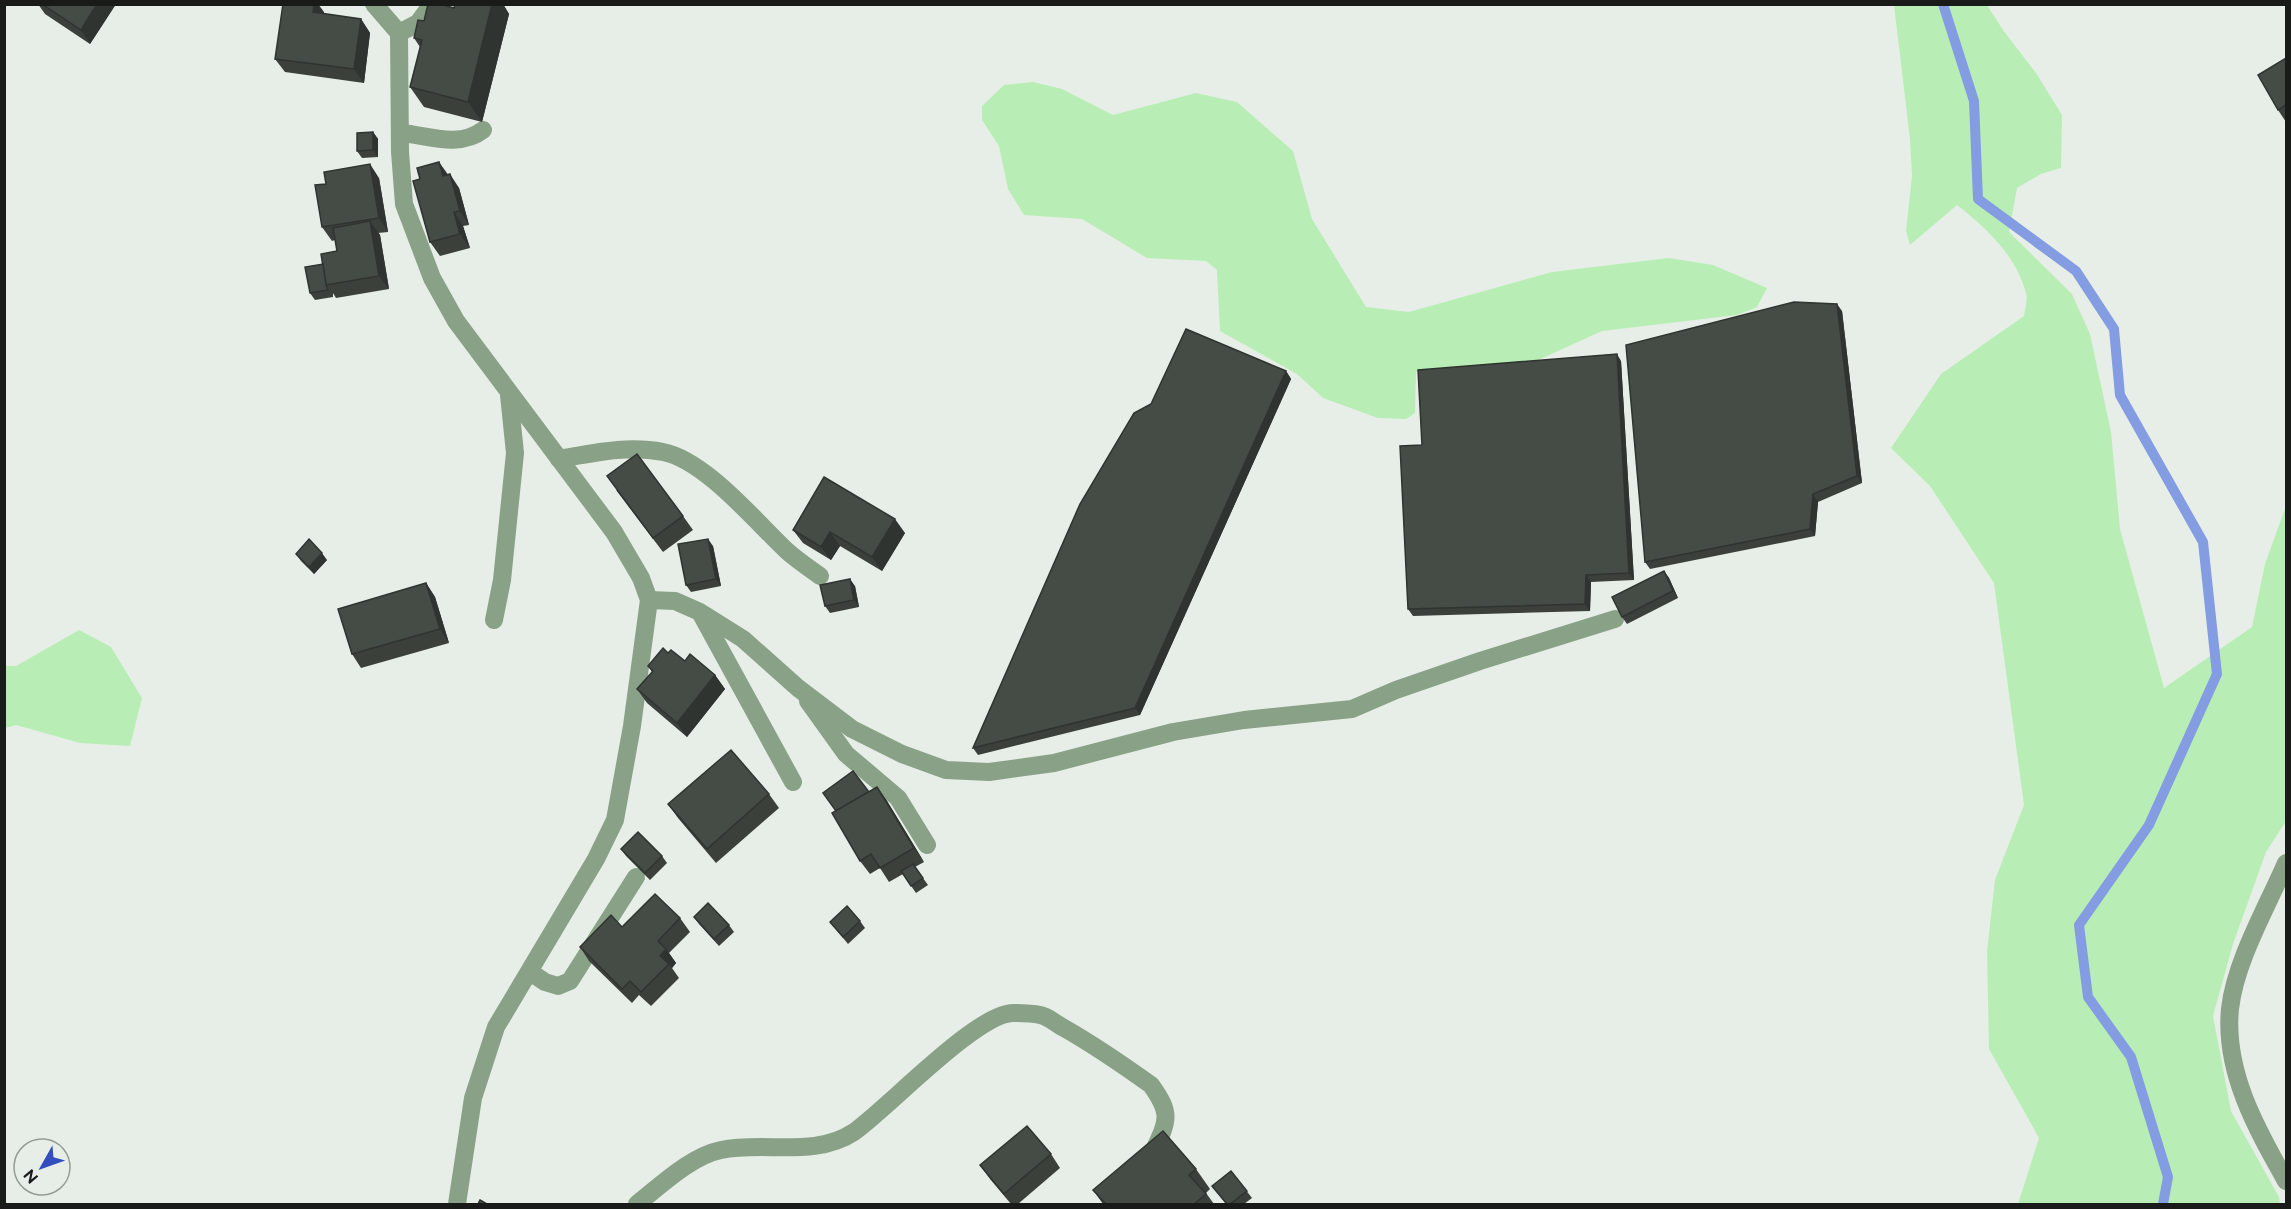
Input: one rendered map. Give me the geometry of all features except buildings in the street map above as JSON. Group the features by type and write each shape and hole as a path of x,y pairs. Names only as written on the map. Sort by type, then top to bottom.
{"street":[{"path":"399,33 418,23 432,4"},
{"path":"380,7 399,33 404,204 428,269 456,321 614,532 642,578 649,600 632,726 615,820 596,859 496,1027 473,1098 457,1204"},
{"path":"402,133 458,141 474,137 483,130"},
{"path":"494,620 502,580 506,519 515,453 509,394"},
{"path":"559,459 620,449 665,452 690,463 742,505 788,552 820,576"},
{"path":"649,600 675,601 700,612 743,639 798,688 852,729 902,754 946,770 989,772 1054,763 1173,732 1244,720 1352,709 1396,690 1615,619"},
{"path":"700,612 792,782"},
{"path":"798,688 846,754 898,798 927,845"},
{"path":"2286,863 2241,967 2230,1008 2231,1058 2256,1128 2286,1180"},
{"path":"530,972 558,986 570,981 636,877"},
{"path":"637,1204 679,1170 718,1150 760,1146 792,1148 824,1144 852,1133 923,1075 958,1042 985,1023 1009,1013 1041,1015 1151,1085 1164,1103 1168,1122 1153,1152 1137,1166"}],"green space":[{"path":"1894,5 1987,5 2036,73 2062,115 2061,168 2041,174 2017,188 2009,232 2072,294 2090,334 2111,432 2120,529 2164,688 2252,627 2265,564 2286,506 2286,821 2266,852 2233,944 2213,1016 2231,1111 2279,1197 2280,1204 2018,1204 2039,1138 1989,1049 1987,952 1995,880 2024,805 1994,583 1930,486 1891,448 1941,374 2024,316 2027,295 2015,266 1999,243 1957,205 1910,245 1906,231 1912,176 1910,139"},
{"path":"1033,82 1062,89 1113,115 1196,93 1237,102 1293,151 1312,219 1366,307 1409,312 1552,272 1669,258 1713,265 1767,288 1757,307 1737,315 1602,331 1536,361 1416,372 1415,413 1406,419 1378,418 1323,398 1297,374 1220,331 1217,270 1206,261 1147,258 1082,219 1024,215 1008,189 999,146 982,120 982,106 1004,85"},
{"path":"79,630 111,647 142,698 130,746 80,743 16,725 5,728 5,666 16,666"}],"waterway":[{"path":"1943,4 1974,101 1978,199 2076,271 2114,329 2120,395 2203,542 2217,674 2149,825 2079,925 2088,997 2131,1057 2168,1177 2163,1204"}]}
